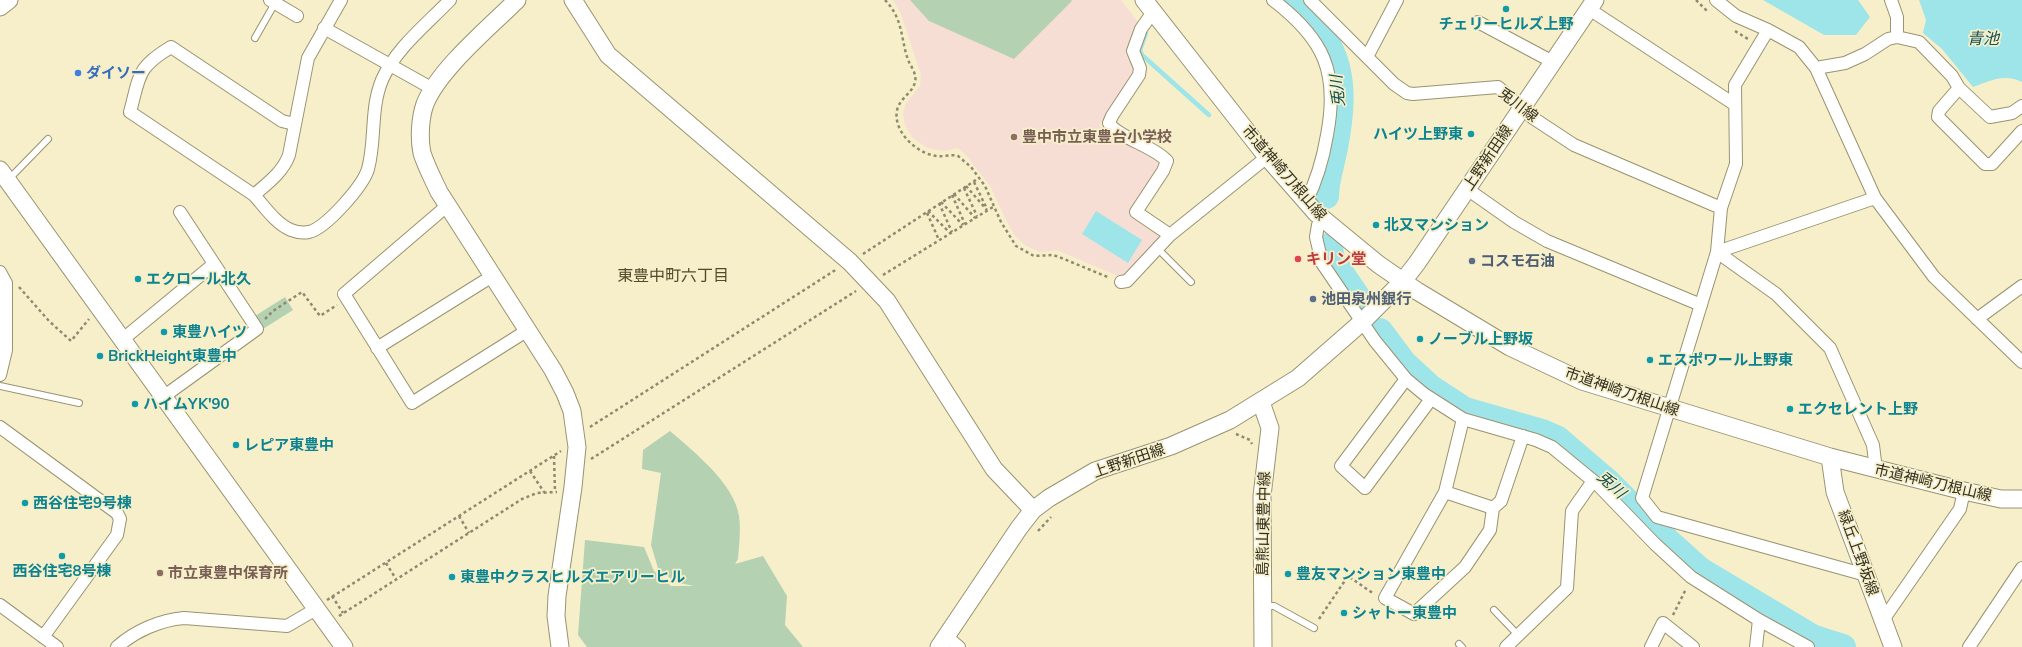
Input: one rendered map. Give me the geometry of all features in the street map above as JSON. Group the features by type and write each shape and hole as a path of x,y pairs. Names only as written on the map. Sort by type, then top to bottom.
{"street":[{"path":"0,6 9,0"},
{"path":"254,195 286,165 290,155 294,124 308,58 341,0"},
{"path":"294,124 282,121 171,47 144,66 140,75 130,112 254,195 283,225 300,232 310,232 343,206 354,194 368,171 373,114 382,81 398,53 450,0"},
{"path":"517,0 450,66 433,90 425,105 420,128 422,152 429,172 448,205 528,330 565,393 574,417 576,435 575,472 557,596 556,616 560,647"},
{"path":"573,0 608,55 850,262 874,286 887,301 994,469 1034,510"},
{"path":"1274,0 1299,22 1316,42 1323,56 1330,83 1331,109 1324,151 1318,175 1306,202"},
{"name":"兎川線","path":"1310,0 1394,84 1407,94 1495,87 1502,90 1533,118 1574,145 1721,208"},
{"path":"1367,57 1397,0"},
{"path":"1716,0 1736,16 1768,30 1799,47 1816,68 1875,198 1934,276 2022,362"},
{"path":"1891,0 1897,17 1897,37"},
{"path":"272,2 297,16"},
{"path":"1592,5 1734,104"},
{"name":"上野新田線","path":"948,643 1019,528 1034,510 1049,498 1095,471 1171,446 1230,420 1298,378 1362,322 1403,280 1417,263 1592,5"},
{"path":"1148,6 1133,51 1141,70 1112,116 1109,124 1114,129 1143,144 1167,161 1163,170 1136,212 1170,235"},
{"name":"市道神崎刀根山線","path":"1148,6 1267,157 1306,202 1323,219 1378,264 1417,291 1510,347 1582,381 1830,457 1876,470 1964,491 2001,499 2022,499"},
{"path":"1478,22 1553,62"},
{"path":"324,28 433,90"},
{"path":"1768,30 1735,85 1734,104 1736,164 1721,208 1717,252 1642,498 1657,517 1866,575"},
{"path":"1816,68 1845,63 1865,54 1888,39 1897,37 1919,42 1952,76 1959,88 1990,117 2012,113 2022,106"},
{"path":"1959,88 1939,111 1938,117 1986,164 1992,164 2022,131"},
{"path":"2012,113 2022,125"},
{"path":"1121,282 1126,282 1170,235 1267,157"},
{"path":"4,175 163,397 320,605 344,647"},
{"path":"1467,189 1514,222 1547,241 1701,305"},
{"path":"1717,252 1875,198"},
{"path":"448,205 344,294 412,403 528,330"},
{"path":"163,397 257,329 180,212"},
{"path":"1323,219 1318,226 1316,236 1322,263 1394,367 1406,379 1431,399 1463,419 1552,446 1593,481 1655,544 1691,577 1759,620 1808,647"},
{"path":"1717,252 1776,294 1830,348 1873,445 1876,470"},
{"path":"122,340 214,264"},
{"path":"377,348 494,275"},
{"path":"0,375 6,350 3,277"},
{"path":"1977,319 2022,286"},
{"path":"1406,379 1341,466 1365,488 1431,399"},
{"name":"島熊山東豊中線","path":"1261,402 1270,428 1262,496 1263,647"},
{"path":"1463,419 1445,492 1385,598 1414,614 1465,567 1490,530 1493,508 1501,501 1523,436"},
{"path":"0,427 117,513 120,519 117,535 43,637"},
{"name":"緑丘上野坂線","path":"1830,457 1835,492 1893,647"},
{"path":"1506,647 1566,588 1572,511 1593,481"},
{"path":"1883,620 1960,509 1964,491"},
{"path":"1445,492 1493,508"},
{"path":"1969,647 2022,568"},
{"path":"0,605 57,647"},
{"path":"117,647 142,630 172,619 184,618 287,626 292,625 320,605"},
{"path":"1756,647 1759,620"},
{"path":"1651,647 1663,623 1693,647"}],"lane":[{"path":"255,38 272,2"},
{"path":"4,175 16,173 48,139"},
{"path":"1158,249 1191,282"},
{"path":"0,386 79,403"},
{"path":"1263,606 1274,606 1314,628"},
{"path":"1494,610 1518,635"}],"path":[{"path":"885,0 897,18 905,52 916,78 914,86 900,102 896,120 900,130 910,142 928,154 938,156 959,156 987,189 993,206 1010,239 1020,249 1034,256 1057,256 1121,282"},
{"path":"859,256 979,178"},
{"path":"974,181 987,210"},
{"path":"965,187 987,210"},
{"path":"965,187 976,217"},
{"path":"953,195 976,217"},
{"path":"953,195 964,225"},
{"path":"940,203 964,225"},
{"path":"940,203 951,233"},
{"path":"879,278 993,206"},
{"path":"927,212 951,233"},
{"path":"927,212 939,240"},
{"path":"586,429 839,268"},
{"path":"3,277 14,281 49,321 72,340 91,317"},
{"path":"586,462 860,288"},
{"path":"256,327 273,311 302,292 320,316 340,303"},
{"path":"1229,434 1237,434 1250,440 1253,446"},
{"path":"320,605 563,450"},
{"path":"554,456 554,492"},
{"path":"530,470 544,492"},
{"path":"335,618 522,499 544,492 560,492"},
{"path":"459,516 469,533"},
{"path":"1036,533 1052,517"},
{"path":"386,563 396,579"},
{"path":"1314,628 1348,576 1377,596 1385,598"},
{"path":"1678,605 1684,593"},
{"path":"332,596 343,613"}],"shaded area":[{"name":"豊中市立東豊台小学校","path":"893,0 1121,0 1138,22 1126,54 1135,70 1099,126 1159,162 1160,168 1130,214 1160,233 1160,239 1127,275 1118,276 1057,250 1039,252 1025,245 1015,236 990,186 966,155 958,148 945,151 927,148 913,138 905,126 903,113 906,103 920,86 921,75 901,14"}],"green space":[{"path":"910,0 1072,1 1014,59 929,21"},
{"path":"285,297 293,310 263,329 255,316"},
{"path":"670,431 712,469 729,492 736,504 740,521 738,559 735,564 763,556 787,596 785,625 803,647 587,647 578,635 585,540 644,547 654,571 671,586 694,586 675,582 658,568 651,545 661,473 642,469 643,450"}],"water":[{"path":"1763,0 1858,0 1870,17 1856,35 1824,35"},
{"name":"青池","path":"1919,0 2022,0 2022,82 2016,79 2003,78 1991,80 1973,87 1942,49 1923,33 1926,20"},
{"path":"1096,211 1142,240 1128,263 1082,234"}],"waterway":[{"name":"兎川","path":"1290,0 1308,17 1321,33 1331,49 1337,66 1340,84 1339,125 1326,196"},
{"path":"1146,33 1140,50 1142,55 1209,115"},
{"name":"兎川","path":"1329,246 1333,261 1359,299"},
{"name":"兎川","path":"1380,331 1404,363 1430,387 1465,410 1542,432 1558,439 1607,481 1660,534 1700,570 1812,637 1843,647"}],"place":[{"name":"チェリーヒルズ上野","path":"1506,9"},
{"name":"ダイソー","path":"78,73"},
{"name":"ハイツ上野東","path":"1471,134"},
{"name":"豊中市立東豊台小学校","path":"1014,137"},
{"name":"北又マンション","path":"1376,225"},
{"name":"キリン堂","path":"1298,259"},
{"name":"コスモ石油","path":"1472,261"},
{"name":"エクロール北久","path":"138,279"},
{"name":"池田泉州銀行","path":"1313,299"},
{"name":"東豊ハイツ","path":"164,332"},
{"name":"ノーブル上野坂","path":"1420,339"},
{"name":"BrickHeight東豊中","path":"100,356"},
{"name":"エスポワール上野東","path":"1650,360"},
{"name":"ハイムYK'90","path":"135,404"},
{"name":"エクセレント上野","path":"1790,409"},
{"name":"レピア東豊中","path":"236,445"},
{"name":"西谷住宅9号棟","path":"25,503"},
{"name":"西谷住宅8号棟","path":"62,556"},
{"name":"市立東豊中保育所","path":"160,573"},
{"name":"豊友マンション東豊中","path":"1288,574"},
{"name":"東豊中クラスヒルズエアリーヒル","path":"452,577"},
{"name":"シャトー東豊中","path":"1344,613"}],"district":[{"name":"東豊中町六丁目","path":"673,276"}]}
